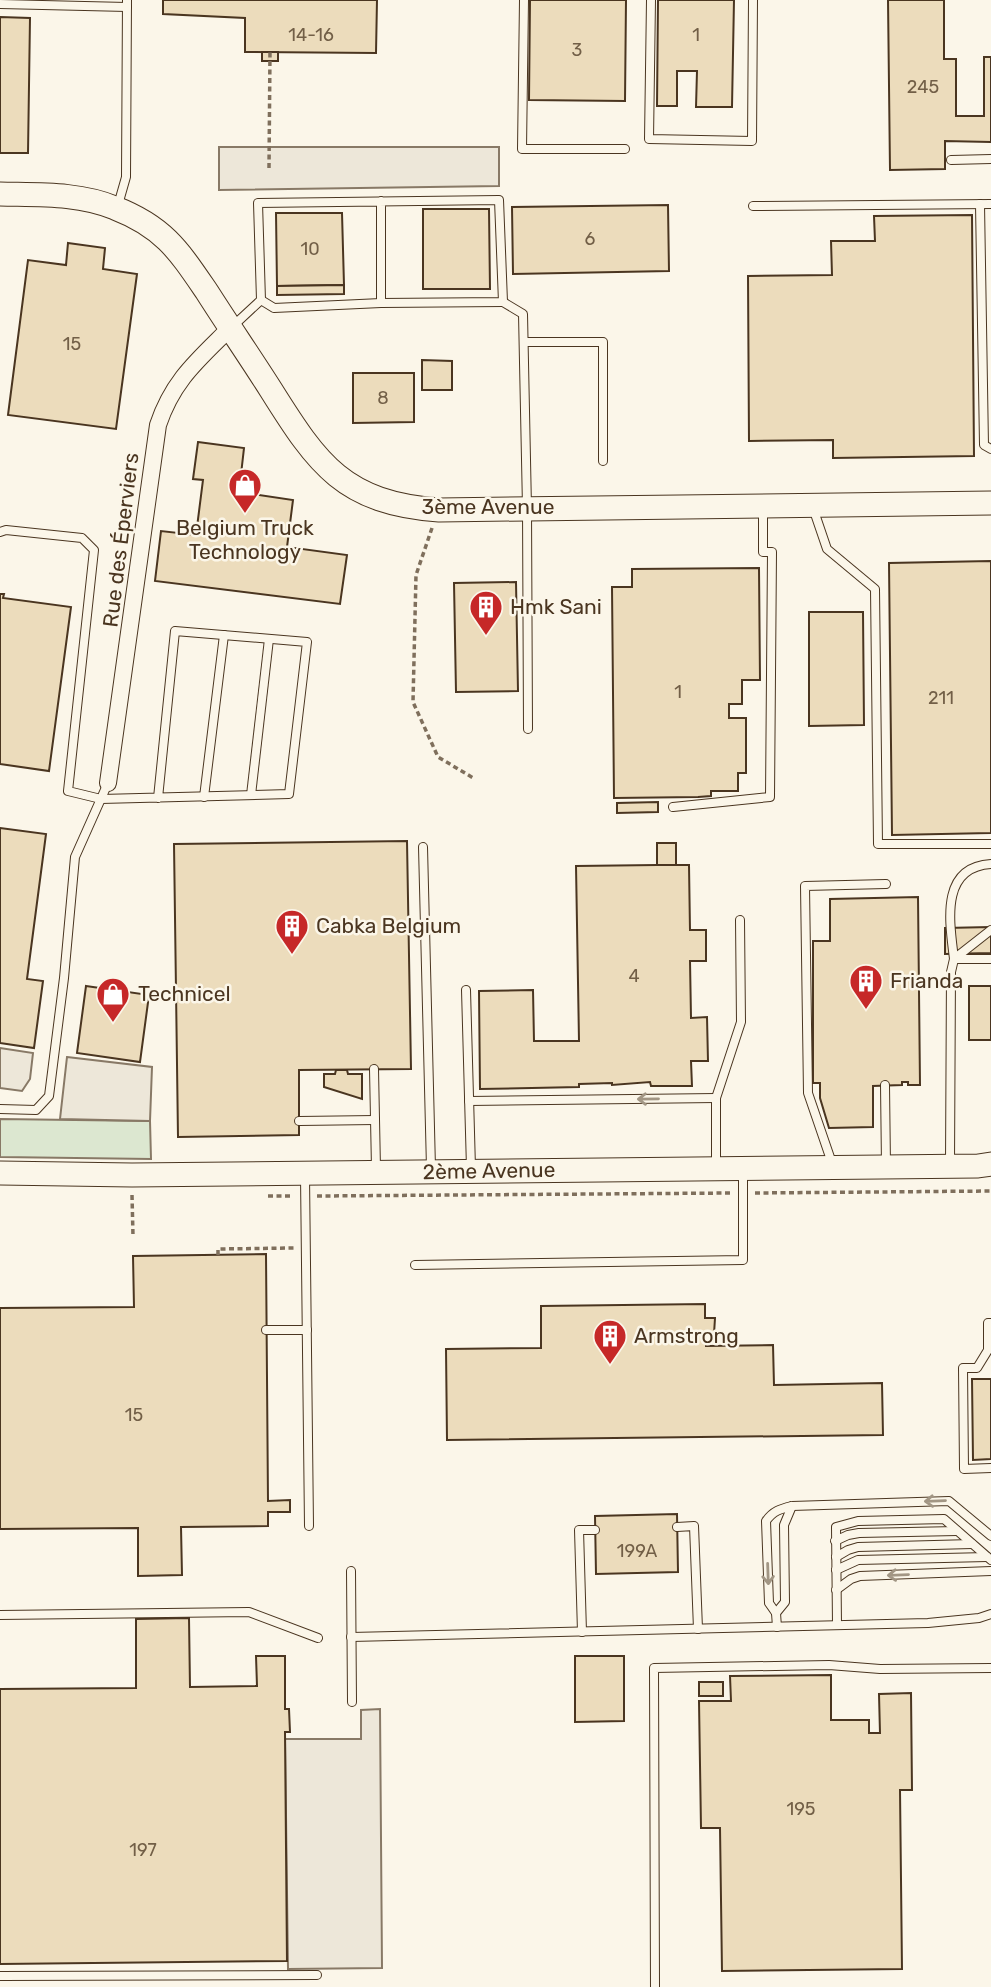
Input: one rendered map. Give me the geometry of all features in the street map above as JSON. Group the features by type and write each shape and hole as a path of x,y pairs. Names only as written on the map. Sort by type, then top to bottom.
{"street":[{"name":"3ème Avenue","path":"0,194 73,197 95,201 141,220 168,239 230,328 306,446 323,465 364,493 413,508 439,510 991,503"},
{"name":"Rue des Éperviers","path":"108,783 158,425 175,386 230,328"},
{"name":"2ème Avenue","path":"0,1173 132,1175 306,1184 376,1172 987,1166"}],"lane":[{"path":"524,0 522,149 625,149"},
{"path":"651,0 649,139 752,141 752,0"},
{"path":"0,4 127,3 126,177 117,208"},
{"path":"951,160 991,159"},
{"path":"230,328 261,300 258,203 499,200 503,302"},
{"path":"381,201 381,303"},
{"path":"980,204 984,445 991,449"},
{"path":"753,206 991,204"},
{"path":"261,300 274,308 381,303 503,302 523,314 528,729"},
{"path":"524,342 603,342 603,461"},
{"path":"673,807 770,797 772,552 763,552 763,504"},
{"path":"811,504 827,548 875,589 878,844 991,844"},
{"path":"0,532 6,530 82,538 94,550 68,791 101,799 158,798 204,797 289,794 307,642 175,631 158,798"},
{"path":"204,797 224,635"},
{"path":"251,795 269,639"},
{"path":"0,1110 36,1110 49,1096 64,978 75,857 108,783"},
{"path":"423,847 431,1171"},
{"path":"950,1166 951,972 954,959 950,924 951,899 957,882 969,870 991,864"},
{"path":"833,1167 808,1093 805,886 886,884"},
{"path":"716,1168 716,1098 741,1022 740,920"},
{"path":"954,959 991,930"},
{"path":"954,959 991,959"},
{"path":"466,990 471,1171"},
{"path":"374,1069 376,1172"},
{"path":"884,1085 886,1166"},
{"path":"469,1101 716,1098"},
{"path":"299,1121 375,1121"},
{"path":"415,1265 743,1260 743,1168"},
{"path":"306,1184 309,1526"},
{"path":"991,1323 988,1323 989,1350 977,1368 963,1368 963,1381 964,1469 991,1468"},
{"path":"266,1330 307,1331"},
{"path":"777,1627 776,1613 769,1603 766,1521 771,1514 792,1506 949,1501 991,1536"},
{"path":"776,1613 785,1602 785,1525 792,1506"},
{"path":"837,1625 836,1527 858,1521 944,1519 989,1559"},
{"path":"677,1527 694,1526 698,1629"},
{"path":"582,1632 579,1530 595,1530"},
{"path":"836,1557 848,1549 858,1547 972,1544"},
{"path":"836,1570 858,1560 989,1559"},
{"path":"351,1571 352,1702"},
{"path":"836,1590 860,1576 991,1571"},
{"path":"0,1615 249,1612 318,1638"},
{"path":"351,1637 928,1623 979,1618 991,1614"},
{"path":"655,1987 654,1668 829,1665 880,1669 991,1668"},
{"path":"0,1976 317,1975"}],"path":[{"path":"269,168 270,51"},
{"path":"439,510 416,575 413,702 438,757 475,779"},
{"path":"132,1175 133,1236"},
{"path":"266,1196 306,1184 743,1193 991,1192"},
{"path":"218,1255 218,1249 306,1247"}],"green space":[{"path":"0,1119 150,1121 151,1159 0,1157"}],"shaded area":[{"path":"219,147 499,147 499,186 219,190"},
{"path":"0,1048 33,1053 30,1079 22,1091 0,1088"},
{"path":"67,1057 152,1067 150,1121 60,1119"},
{"path":"380,1709 382,1968 288,1969 285,1739 361,1739 361,1710"}],"building":[{"path":"163,0 377,0 376,53 245,52 245,18 163,14"},
{"path":"530,0 626,0 625,101 529,100"},
{"path":"658,0 734,0 732,107 696,107 697,71 677,71 677,106 657,106"},
{"path":"888,0 944,0 944,59 956,59 956,116 984,116 984,57 991,57 991,142 945,141 945,169 890,170"},
{"path":"0,17 30,18 28,153 0,153"},
{"path":"262,52 278,52 278,61 262,61"},
{"path":"668,205 669,271 513,274 512,207"},
{"path":"423,209 489,209 490,289 423,289"},
{"path":"276,213 342,213 344,285 277,286"},
{"path":"972,215 974,456 833,458 833,440 749,441 748,276 832,275 831,241 875,241 874,216"},
{"path":"68,243 105,248 103,269 137,274 116,429 8,415 28,260 66,265"},
{"path":"344,285 344,294 277,295 277,286"},
{"path":"422,360 452,361 452,390 422,390"},
{"path":"353,373 414,373 414,422 353,423"},
{"name":"Belgium Truck Technology","path":"198,442 244,448 239,492 293,500 287,547 347,555 340,604 155,581 161,531 196,535 203,480 193,479"},
{"path":"991,561 991,833 892,835 889,563"},
{"path":"759,568 760,680 742,680 742,704 729,704 729,718 746,718 746,773 738,773 738,791 711,791 711,796 698,797 614,798 612,587 632,587 632,569"},
{"name":"Hmk Sani","path":"516,582 518,691 456,692 454,583"},
{"path":"0,594 4,594 3,598 71,607 49,771 0,764"},
{"path":"809,612 863,612 864,725 809,726"},
{"path":"658,802 658,812 617,813 617,803"},
{"path":"0,828 46,834 27,979 43,981 34,1048 0,1043"},
{"name":"Cabka Belgium","path":"407,841 411,1069 299,1070 299,1135 178,1137 174,844"},
{"path":"657,843 676,843 676,865 657,865"},
{"path":"689,865 690,930 706,930 706,961 690,961 691,1018 707,1017 708,1061 691,1061 692,1086 651,1086 650,1082 480,1089 479,991 533,990 534,1041 579,1041 576,866"},
{"name":"Frianda","path":"918,897 920,1085 902,1082 902,1085 873,1086 873,1127 829,1128 820,1098 820,1083 813,1083 813,941 830,941 830,899"},
{"path":"991,927 991,953 945,954 945,928"},
{"name":"Technicel","path":"86,986 149,995 140,1062 77,1053"},
{"path":"969,986 991,986 991,1040 969,1040"},
{"path":"336,1070 347,1070 348,1074 362,1074 362,1099 324,1087 324,1074 335,1074"},
{"path":"266,1254 268,1501 290,1500 290,1512 268,1512 268,1526 181,1527 182,1575 138,1576 138,1528 0,1529 0,1308 134,1307 133,1256"},
{"name":"Armstrong","path":"705,1304 705,1318 715,1318 714,1334 706,1334 706,1346 773,1345 774,1385 882,1383 883,1435 447,1440 446,1349 541,1348 541,1306"},
{"path":"972,1379 991,1379 991,1459 973,1460"},
{"path":"677,1514 678,1572 596,1574 595,1516"},
{"path":"189,1618 190,1687 257,1686 256,1656 285,1656 285,1709 289,1709 290,1732 285,1732 287,1961 0,1964 0,1689 136,1688 136,1619"},
{"path":"575,1656 624,1656 624,1721 575,1722"},
{"path":"831,1675 831,1720 869,1720 869,1733 880,1733 879,1694 911,1693 912,1790 900,1790 902,1969 722,1971 720,1828 701,1828 699,1701 731,1701 730,1676"},
{"path":"699,1682 723,1682 723,1696 699,1696"}],"place":[{"name":"Belgium Truck Technology","path":"245,515"},
{"name":"Hmk Sani","path":"486,637"},
{"name":"Cabka Belgium","path":"292,956"},
{"name":"Frianda","path":"866,1011"},
{"name":"Technicel","path":"113,1024"},
{"name":"Armstrong","path":"610,1366"}]}
